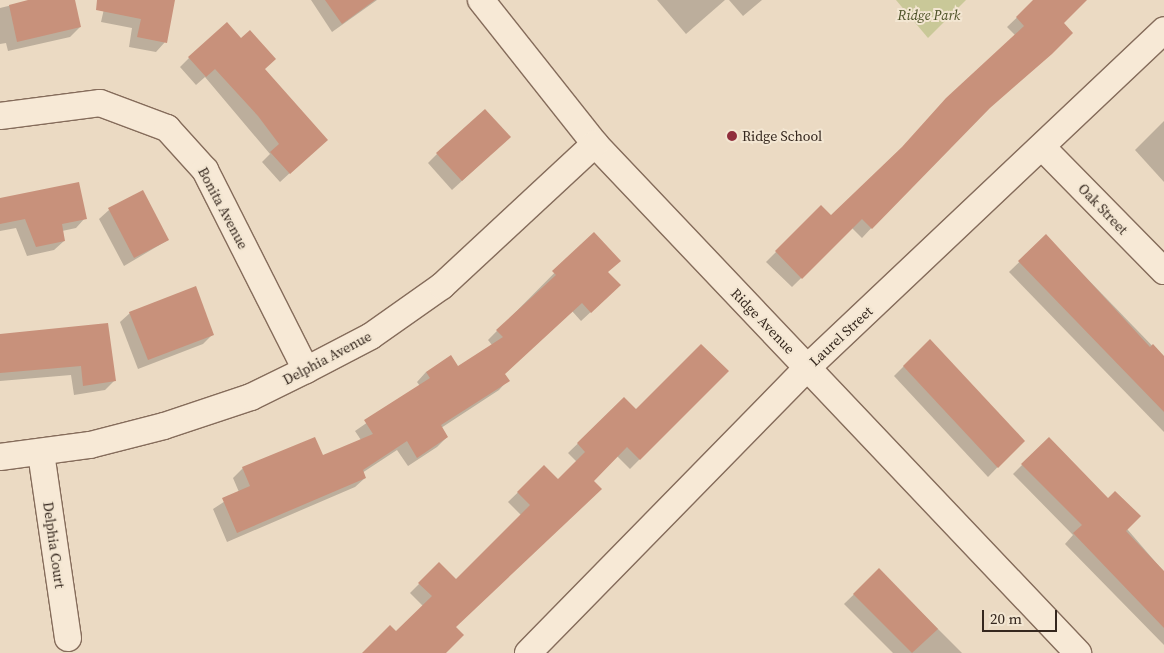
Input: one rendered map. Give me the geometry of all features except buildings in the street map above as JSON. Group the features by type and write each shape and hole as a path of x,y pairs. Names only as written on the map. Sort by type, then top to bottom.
{"street":[{"name":"Ridge Avenue","path":"481,0 595,144 1078,653"},
{"name":"Laurel Street","path":"528,653 808,367 1164,30"},
{"name":"Bonita Avenue","path":"0,116 100,103 167,128 205,170 306,370"},
{"name":"Delphia Avenue","path":"0,457 90,445 206,414 306,370 371,336 442,286 595,144"},
{"name":"Oak Street","path":"1042,147 1164,272"},
{"name":"Delphia Court","path":"41,453 68,638"}],"green space":[{"name":"Ridge Park","path":"896,0 966,0 928,38"}],"place":[{"name":"Ridge School","path":"732,136"}]}
